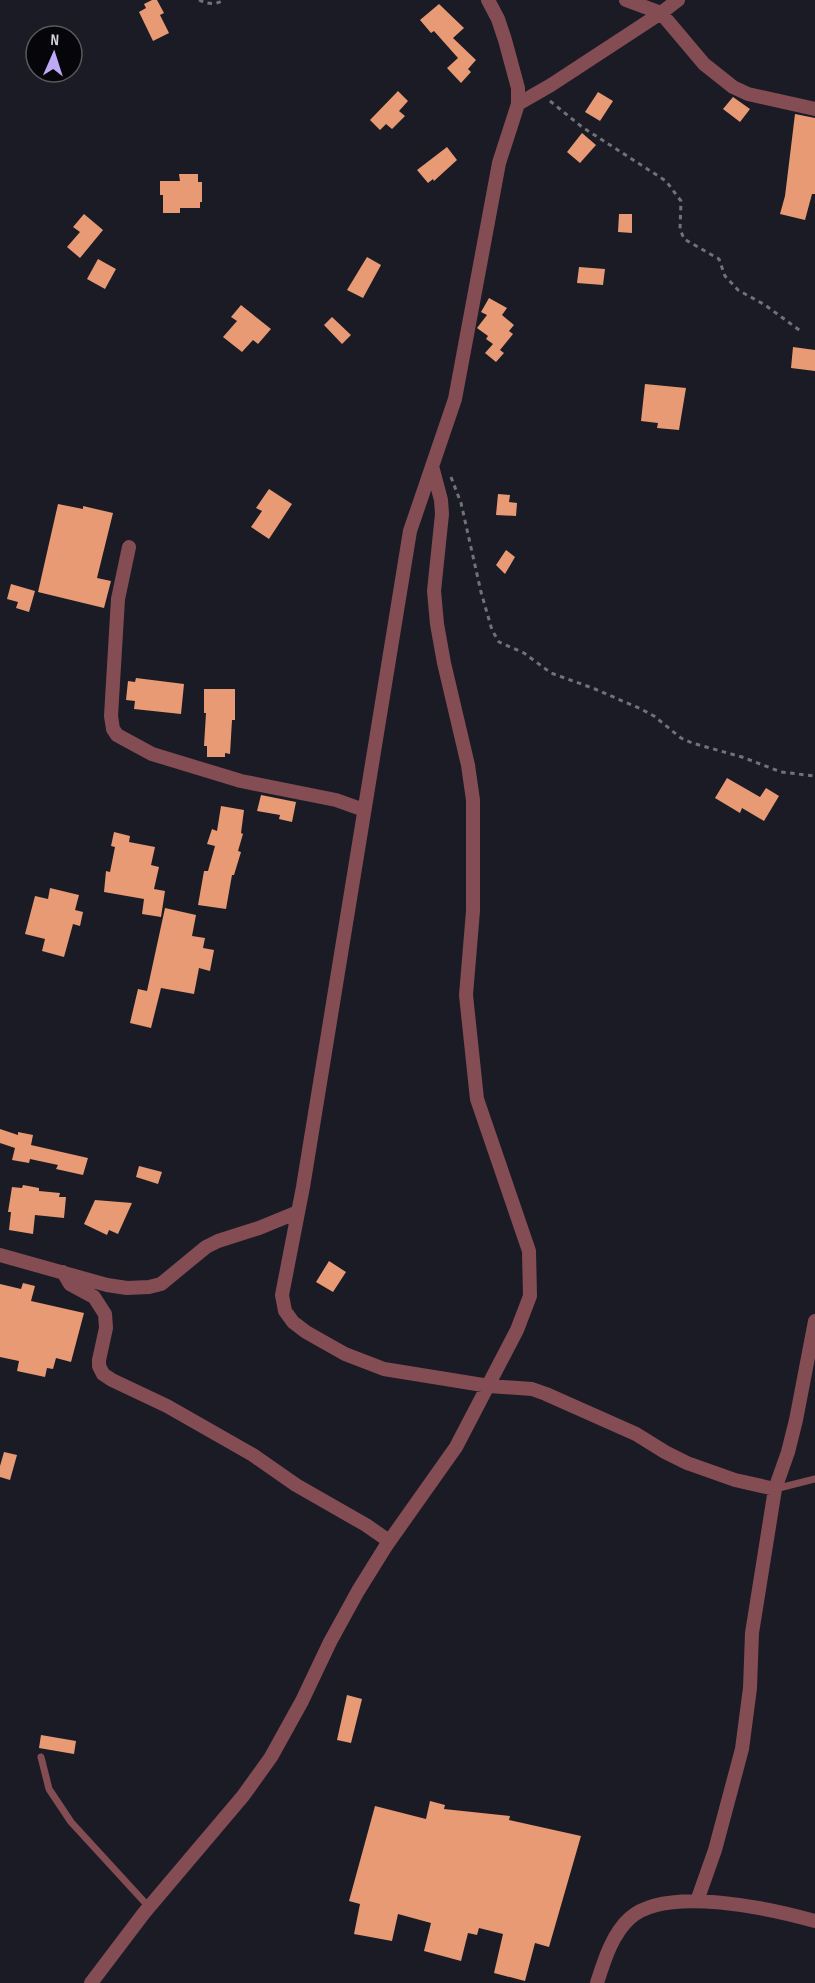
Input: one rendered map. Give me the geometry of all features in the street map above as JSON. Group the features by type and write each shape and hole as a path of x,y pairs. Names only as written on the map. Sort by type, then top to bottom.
{"street":[{"path":"488,0 498,19 514,72 518,88 518,104 499,163 455,399 410,531 316,1113 282,1295 285,1311 293,1322 306,1332 345,1354 384,1369 489,1386 532,1389 563,1400 636,1434 695,1466 752,1485 775,1489"},
{"path":"626,0 661,14 704,64 733,87 748,94 815,109"},
{"path":"518,104 661,14 678,0"},
{"path":"91,1983 149,1907 243,1796 272,1757 335,1632 389,1541 456,1447 517,1330 530,1296 529,1251 477,1100 466,995 473,911 473,800 468,765 437,624 434,591 442,514 441,500 432,466"},
{"path":"129,547 120,586 116,620 111,716 113,729 117,735 138,748 166,759 241,781 336,800 364,810"},
{"path":"0,1255 107,1285 127,1288 149,1287 160,1284 206,1247 298,1212"},
{"path":"63,1272 70,1284 94,1297 105,1314 106,1328 99,1360 103,1374 167,1406 253,1455 296,1485 389,1541"},
{"path":"697,1901 716,1850 742,1749 750,1688 752,1633 775,1489 796,1420 815,1321"},
{"path":"597,1983 612,1943 624,1924 633,1915 667,1903 697,1901 777,1912 815,1921"}],"lane":[{"path":"775,1489 815,1479"},
{"path":"41,1757 49,1789 71,1822 149,1907"}],"path":[{"path":"199,0 207,4 216,4 224,0"},
{"path":"540,92 582,127 666,182 681,201 680,230 684,239 719,259 724,276 738,290 765,305 802,332"},
{"path":"449,470 461,503 492,630 499,642 524,653 551,673 641,709 654,716 681,738 692,743 742,757 781,772 815,776"}],"building":[{"path":"157,0 164,13 160,15 169,33 153,41 139,12 146,8 144,4"},
{"path":"439,4 464,28 453,38 476,60 468,69 471,72 461,83 447,68 458,58 434,31 431,33 420,20"},
{"path":"398,91 408,101 399,111 405,116 392,129 386,124 380,130 370,120"},
{"path":"598,92 613,101 600,121 585,112"},
{"path":"733,97 750,109 740,122 723,109"},
{"path":"795,114 815,118 815,194 812,194 805,220 780,214 785,196"},
{"path":"582,133 596,145 580,163 567,152"},
{"path":"447,147 457,160 434,181 433,179 428,183 417,170"},
{"path":"179,174 198,174 198,182 202,182 200,208 180,208 180,213 163,213 160,181 180,181"},
{"path":"84,214 103,230 80,258 67,247 80,232 73,227"},
{"path":"619,214 632,214 632,233 618,232"},
{"path":"367,257 381,265 363,298 347,290"},
{"path":"98,259 116,269 105,289 87,279"},
{"path":"579,267 605,269 603,285 577,283"},
{"path":"489,298 507,308 502,315 514,325 509,331 513,334 500,350 504,353 496,362 485,353 493,344 486,339 488,336 477,328 487,315 481,312"},
{"path":"241,305 271,329 258,344 253,340 242,352 223,337 237,321 231,317"},
{"path":"332,317 351,335 342,344 324,325"},
{"path":"793,347 815,350 815,371 791,368"},
{"path":"645,384 686,388 679,430 657,428 658,423 641,421"},
{"path":"269,489 292,504 269,539 251,527 262,511 256,508"},
{"path":"498,494 510,495 509,502 517,503 516,516 496,515"},
{"path":"58,504 83,509 83,506 113,513 97,578 111,581 104,608 38,592"},
{"path":"506,550 515,557 505,574 496,565"},
{"path":"11,584 35,591 29,612 16,608 18,602 7,599"},
{"path":"136,678 184,684 181,714 134,709 135,701 126,700 128,681 135,682"},
{"path":"204,689 235,689 235,720 232,720 230,754 225,753 225,757 207,757 207,746 204,746 206,713 204,713"},
{"path":"727,778 760,797 766,788 779,796 764,821 742,808 740,813 715,798"},
{"path":"261,795 296,802 292,822 279,819 280,815 257,811"},
{"path":"221,806 244,810 241,833 243,834 238,851 241,852 234,875 232,875 226,909 198,905 204,871 208,871 215,846 207,844 212,829 217,831"},
{"path":"114,832 130,836 129,842 155,847 151,865 159,867 154,889 165,891 161,917 142,914 144,899 104,892 106,871 110,872 115,847 111,846"},
{"path":"50,888 79,895 75,910 83,912 80,926 73,924 64,957 42,951 45,939 25,934 35,896 48,899"},
{"path":"165,908 196,915 192,936 205,938 203,948 214,950 210,971 199,968 194,994 161,988 151,1028 130,1023 138,989 147,991"},
{"path":"0,1129 18,1135 18,1132 33,1135 31,1145 88,1158 83,1175 56,1169 58,1165 30,1159 29,1163 12,1160 15,1148 0,1143"},
{"path":"139,1166 162,1172 158,1184 136,1177"},
{"path":"23,1185 39,1188 39,1191 60,1193 59,1197 66,1197 64,1218 35,1215 33,1234 9,1230 11,1212 8,1212 12,1187 22,1188"},
{"path":"95,1200 132,1203 118,1234 109,1230 107,1235 84,1224"},
{"path":"329,1261 346,1272 333,1292 316,1282"},
{"path":"23,1283 35,1286 31,1301 84,1313 71,1362 56,1358 53,1369 47,1368 45,1377 17,1371 19,1361 0,1357 0,1284 21,1289"},
{"path":"4,1452 17,1455 10,1480 0,1477"},
{"path":"347,1695 362,1699 351,1743 337,1740"},
{"path":"41,1735 76,1741 74,1754 39,1748"},
{"path":"430,1801 445,1805 444,1809 510,1816 509,1820 581,1836 549,1947 535,1943 525,1981 494,1973 503,1934 479,1928 477,1935 468,1933 461,1961 424,1951 431,1923 398,1914 392,1941 354,1934 360,1904 349,1901 375,1806 426,1819"}]}
